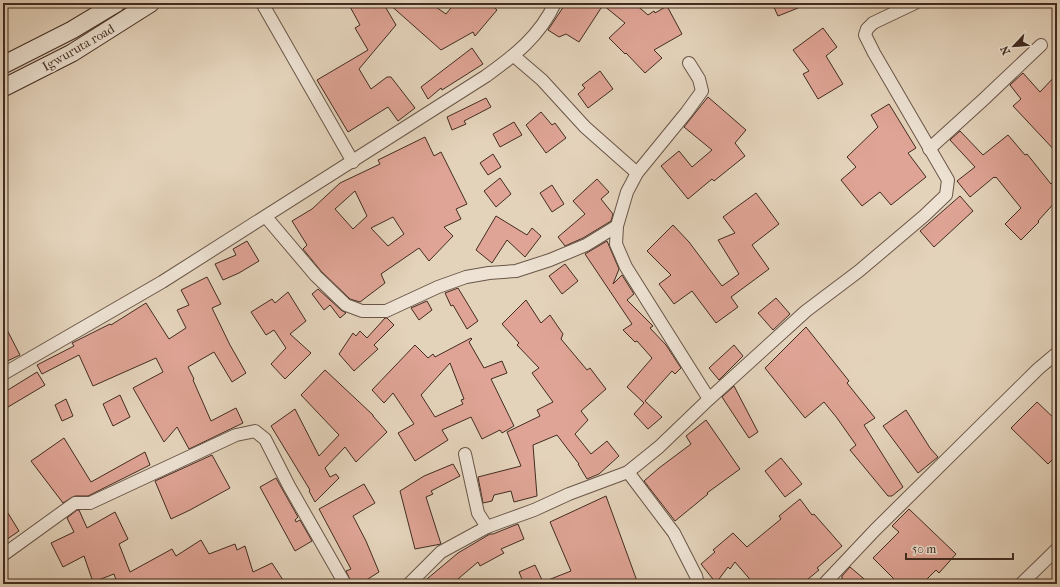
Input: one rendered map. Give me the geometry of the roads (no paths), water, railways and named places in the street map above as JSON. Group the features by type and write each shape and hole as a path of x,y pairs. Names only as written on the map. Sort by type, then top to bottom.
{"main road":[{"name":"Igwuruta road","path":"3,66 72,30 117,3"},
{"name":"Igwuruta road","path":"3,88 72,52 151,3"}],"street":[{"path":"262,3 353,162"},
{"path":"3,374 162,282 353,162 429,111 486,76 514,56 533,37 552,10 555,3"},
{"path":"409,584 441,552 486,528 628,472 659,447 709,399 806,311 859,270 924,216 946,195 948,180 865,35 867,29 873,23 915,3"},
{"path":"929,149 984,100 1041,45"},
{"path":"514,56 542,80 585,127 637,173"},
{"path":"689,62 699,79 702,91 686,114 637,173 626,192 617,226 616,244 626,267 709,399"},
{"path":"266,217 316,276 346,305 362,311 386,311 466,276 516,271 550,260 586,245 617,226"},
{"path":"824,584 875,530 1038,369 1057,353"},
{"path":"3,554 75,503 90,503 236,434 255,431 265,439 289,486 345,584"},
{"path":"465,454 478,513 486,528"},
{"path":"628,472 674,534 696,576 698,584"},
{"path":"1021,584 1057,549"}]}
